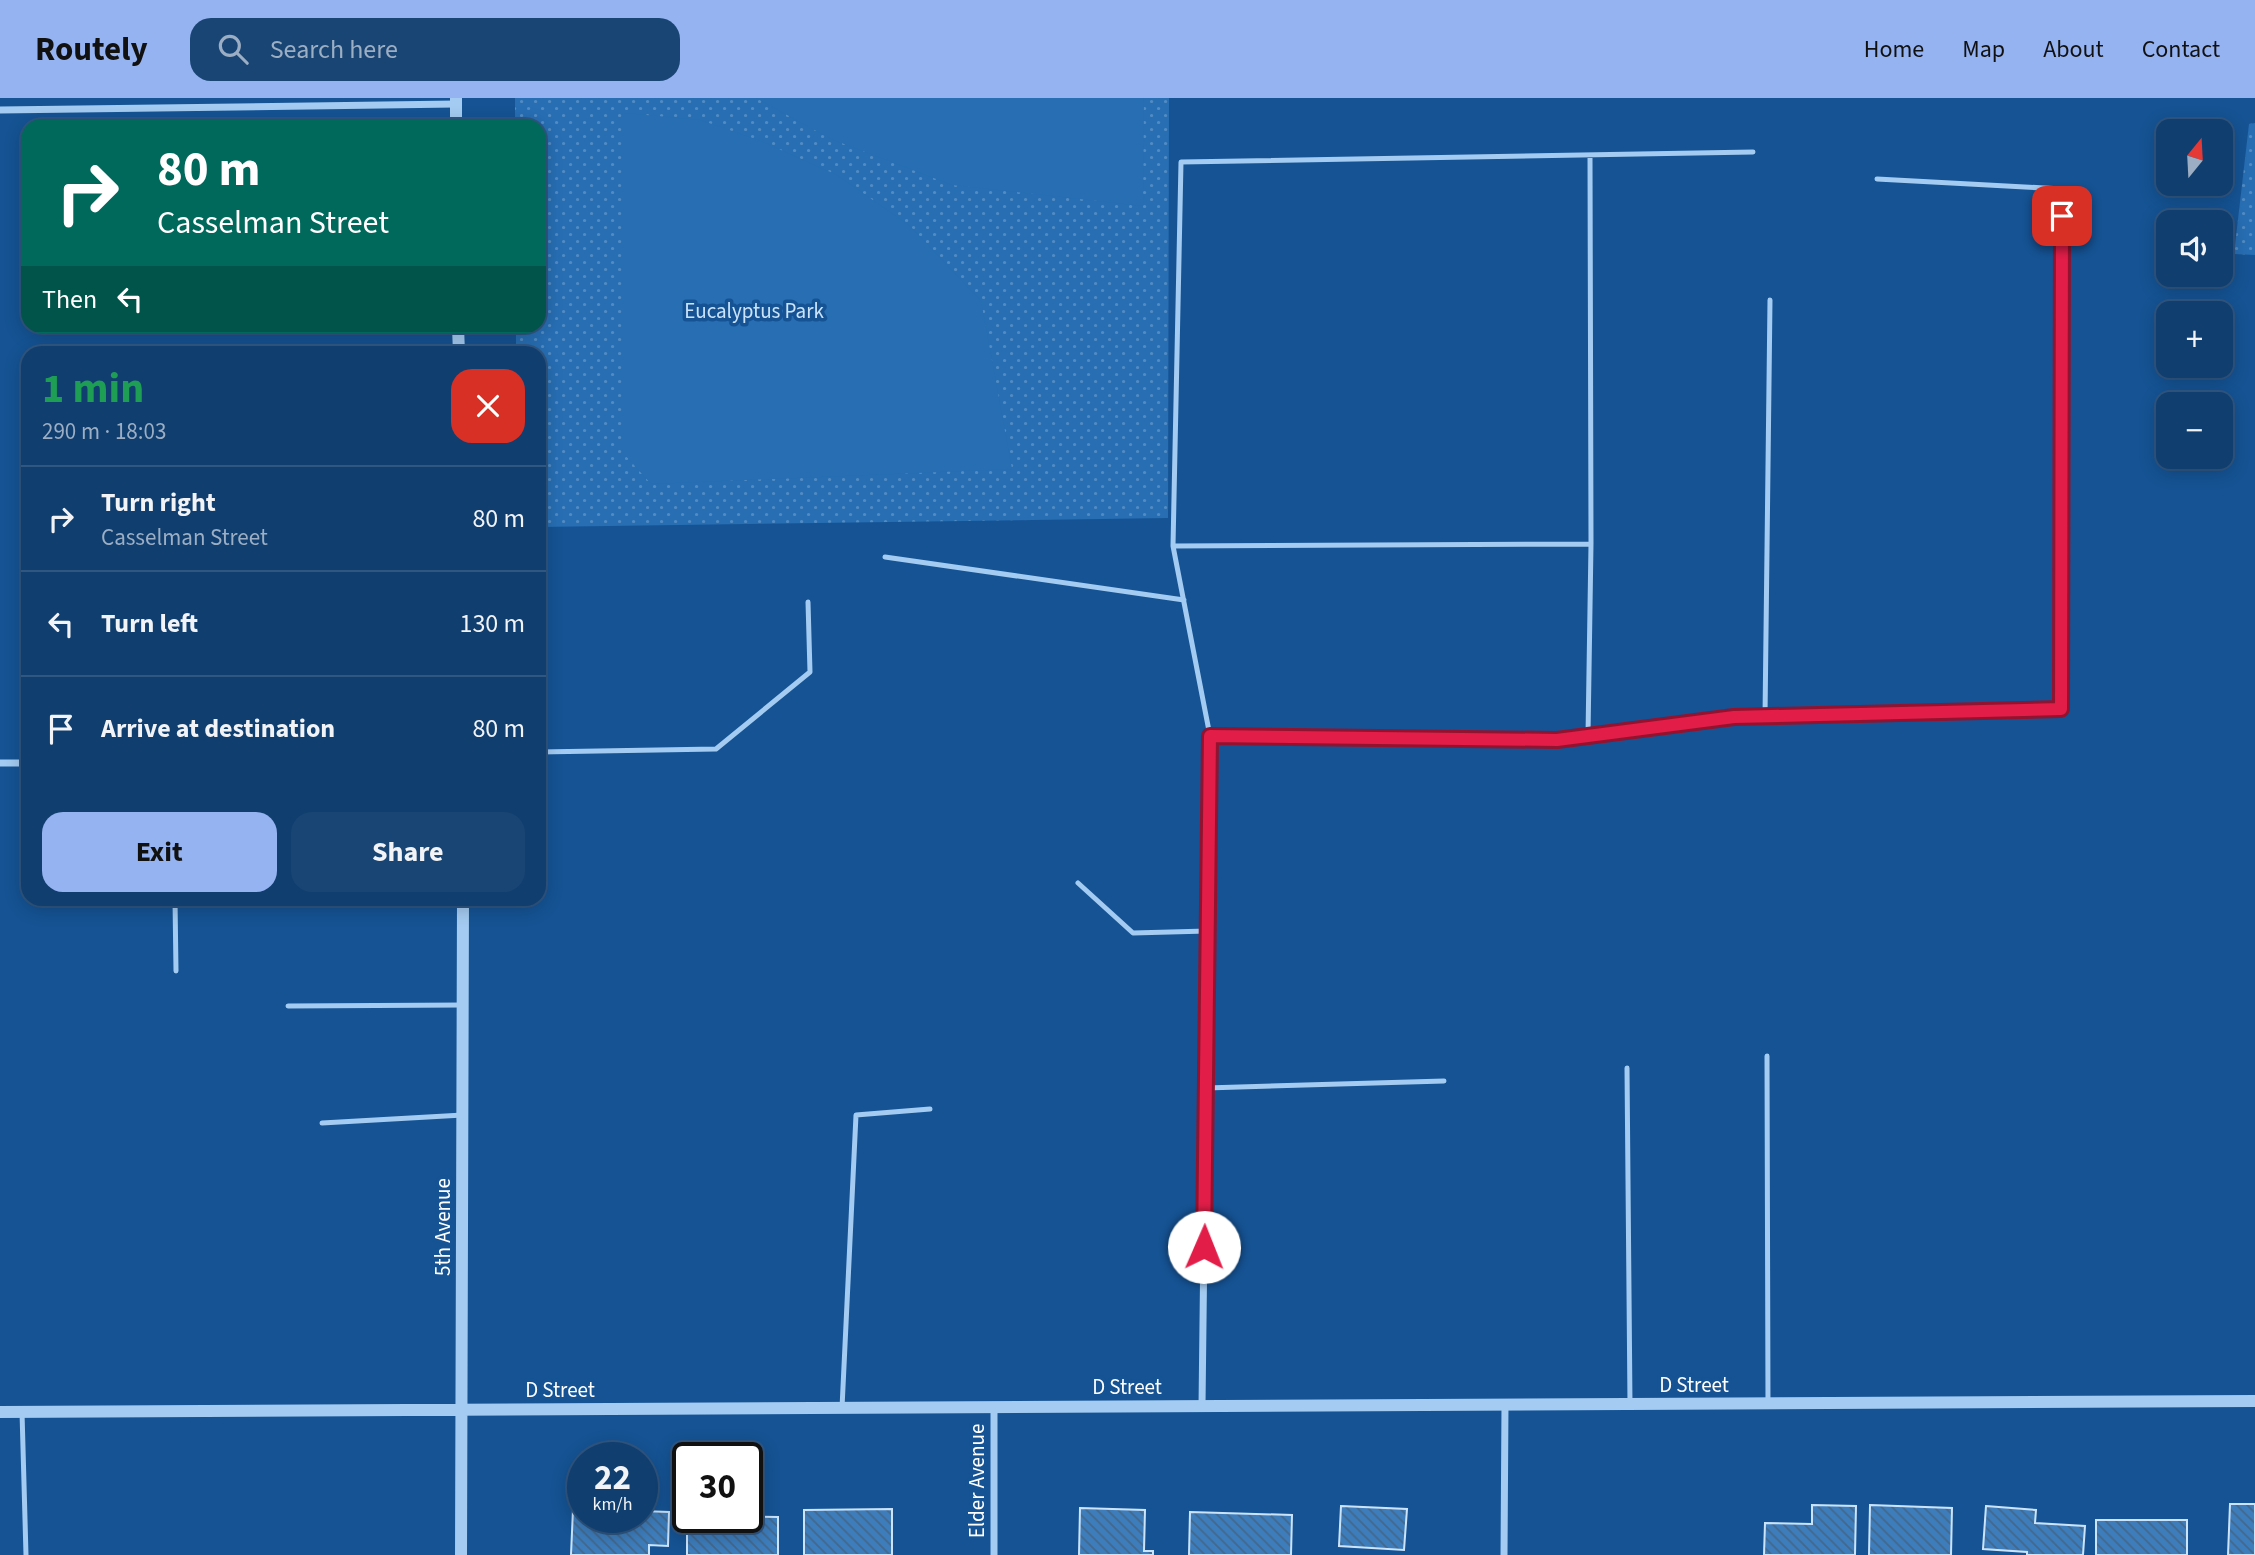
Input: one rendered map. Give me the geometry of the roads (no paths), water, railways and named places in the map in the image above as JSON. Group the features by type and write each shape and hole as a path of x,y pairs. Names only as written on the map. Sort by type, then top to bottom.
{"street":[{"path":"0,110 456,101 456,119"},
{"path":"1202,1406 1210,736 1557,740 1734,717 2061,709"},
{"path":"0,763 21,764"},
{"name":"5th Avenue","path":"461,1555 463,906"},
{"name":"D Street","path":"0,1412 2255,1401"},
{"path":"1504,1555 1505,1405"},
{"name":"Elder Avenue","path":"994,1407 994,1555"}],"lane":[{"path":"1210,736 1173,546 1181,162 1753,152"},
{"path":"1588,735 1591,544 1590,155"},
{"path":"1877,179 2062,189 2061,709"},
{"path":"1765,717 1770,300"},
{"path":"1173,546 1591,544"},
{"path":"885,557 1184,600"},
{"path":"546,752 716,749 810,672 808,601"},
{"path":"1078,883 1133,933 1207,931"},
{"path":"175,906 176,971"},
{"path":"288,1006 463,1005"},
{"path":"1767,1056 1769,1403"},
{"path":"1627,1068 1630,1404"},
{"path":"1206,1088 1444,1081"},
{"path":"842,1408 856,1115 930,1109"},
{"path":"322,1123 463,1115"},
{"path":"22,1412 26,1555"}],"park label":[{"name":"Eucalyptus Park","path":"754,311"}]}
